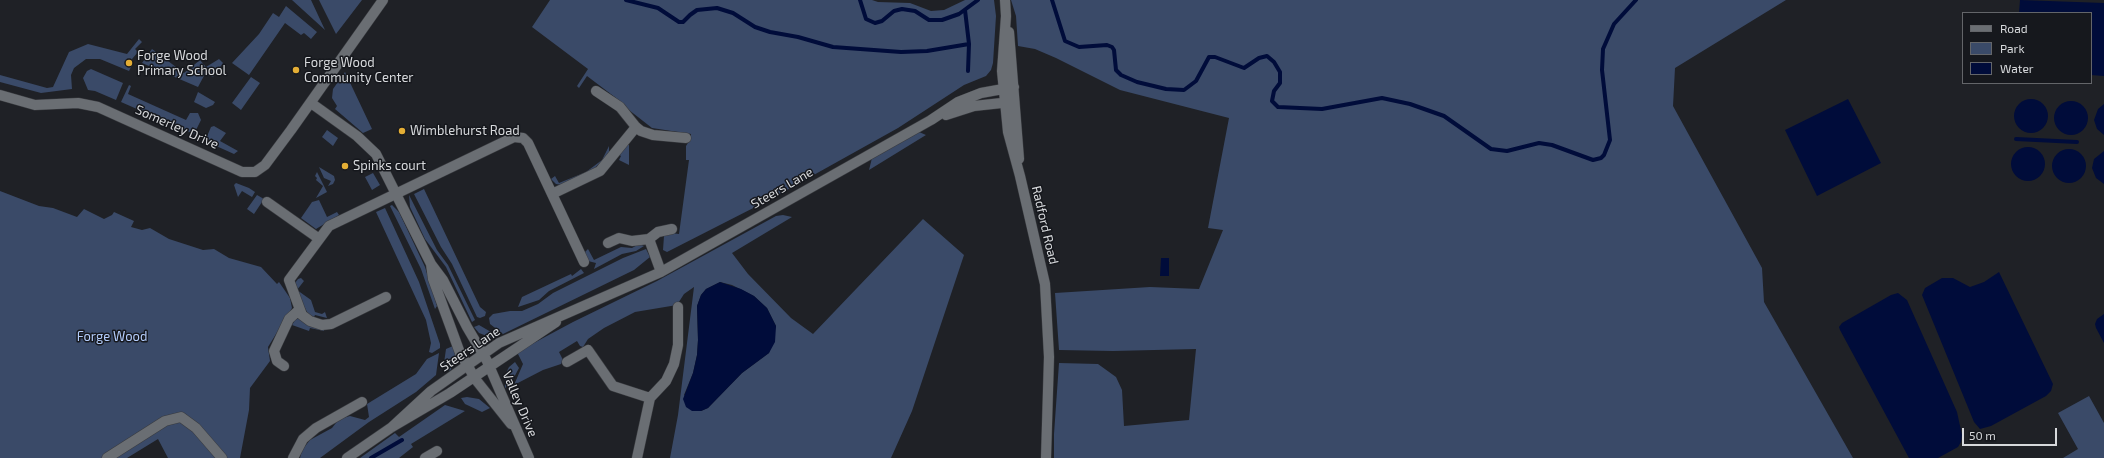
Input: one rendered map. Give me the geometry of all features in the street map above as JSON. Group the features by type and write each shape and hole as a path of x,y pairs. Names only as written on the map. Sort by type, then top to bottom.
{"street":[{"name":"Somerley Drive","path":"0,95 35,105 78,103 98,107 248,173 255,172 265,165 311,103 383,0"},
{"name":"Radford Road","path":"1004,0 1006,16 1002,64 1003,89 1010,147 1022,182 1045,284 1049,354 1046,458"},
{"path":"1006,16 1011,45 1022,182"},
{"name":"Steers Lane","path":"347,458 392,427 450,393 470,371 486,360 573,311 662,272 931,120 948,108 975,95 1014,87"},
{"path":"596,91 620,107 636,127 653,135 686,138"},
{"path":"931,120 968,107 1015,101"},
{"path":"311,103 368,146 382,164 431,264 443,280 486,360"},
{"path":"552,194 600,171 636,127"},
{"path":"386,297 327,326 306,318 299,310 289,280 318,238 332,224 514,136 523,138 528,142 584,262"},
{"path":"267,202 318,238"},
{"path":"608,243 619,238 632,241 649,239 660,231 672,229"},
{"path":"649,239 662,272"},
{"path":"431,264 433,279 444,316 460,353 470,371 519,435"},
{"path":"637,458 650,398 666,381 674,364 678,345 678,307"},
{"path":"284,366 277,361 274,351 289,319 299,310"},
{"path":"567,362 588,350 613,386 650,398"},
{"name":"Valley Drive","path":"486,360 530,458"},
{"path":"293,458 303,440 316,428 362,402"},
{"path":"107,458 166,421 181,417 196,428 222,458"},
{"path":"425,458 437,451"}],"green space":[{"path":"292,0 311,0 325,30"},
{"path":"319,0 362,0 336,34"},
{"path":"550,0 872,0 878,2 910,3 931,11 944,10 965,0 994,0 996,16 993,63 991,70 986,76 964,85 898,128 767,201 667,252 663,250 664,236 671,233 679,234 689,160 686,160 686,146 691,138 691,134 652,128 587,76 579,88 577,86 588,69 532,27"},
{"path":"1011,0 1786,0 1675,68 1673,106 1762,268 1764,302 1853,458 1054,458 1054,434 1059,363 1098,364 1116,377 1122,390 1124,426 1189,420 1196,349 1113,351 1059,350 1055,293 1150,287 1199,289 1223,230 1208,228 1229,118 1120,90 1056,58 1035,49 1018,46 1016,16"},
{"path":"286,6 317,32 311,39 304,33 301,35 285,23 249,75 232,63 259,34 273,13 279,17"},
{"path":"139,39 142,42 135,49 138,52 132,59 133,63 129,71 100,59 86,59 74,68 71,75 72,89 41,93 0,82 0,75 47,88 53,87 69,52 88,44 127,54"},
{"path":"152,49 184,73 200,60 206,67 219,59 223,63 213,77 205,74 198,87 142,63"},
{"path":"91,69 123,83 116,100 95,91 88,90 83,78 87,71"},
{"path":"345,72 372,129 363,133 335,109 337,106 332,98 333,89"},
{"path":"251,77 260,83 241,110 232,103"},
{"path":"129,85 131,86 128,94 186,120 190,113 198,113 201,120 194,134 121,102"},
{"path":"198,92 215,102 213,105 206,108 194,102"},
{"path":"214,126 226,133 220,141 238,151 234,154 205,141 211,127"},
{"path":"327,130 338,138 333,146 322,137"},
{"path":"919,132 926,135 869,170 872,158"},
{"path":"627,145 629,145 629,165 619,160 621,156 618,154"},
{"path":"609,146 609,153 594,169 562,185 556,184 551,179 555,176 559,183 586,172 602,160"},
{"path":"319,167 334,176 335,180 333,184 328,186 331,181 324,178"},
{"path":"317,172 327,192 316,198 323,186 316,180 317,178 315,176"},
{"path":"373,173 380,185 372,190 365,177"},
{"path":"236,183 255,192 252,197 242,191 238,197 234,185"},
{"path":"424,189 480,307 486,312 485,316 480,318 477,317 452,264 441,247 414,194"},
{"name":"Forge Wood","path":"0,191 39,206 53,208 77,217 84,209 104,219 112,215 114,212 134,221 131,227 142,230 150,228 169,239 203,250 214,249 229,258 261,267 277,284 279,282 290,298 292,308 268,347 270,361 250,388 249,410 240,458 168,458 158,439 127,458 0,458"},
{"path":"257,195 264,199 254,214 247,209"},
{"path":"409,195 437,250 448,265 475,320 472,322 446,267 425,239 410,207"},
{"path":"319,200 327,217 337,212 339,215 316,229 301,218 312,202"},
{"path":"392,205 399,212 425,267 437,306 435,309 421,269 390,206"},
{"path":"385,208 419,282 440,344 440,348 432,353 429,352 431,343 426,320 376,212"},
{"path":"783,215 792,217 732,253 748,274 791,318 813,334 923,219 964,255 912,411 891,458 670,458 678,415 694,287 684,294 677,305 635,312 604,328 588,339 583,347 580,346 577,341 559,352 563,360 561,364 543,370 514,385 523,364 517,352 573,322 657,281 776,216","holes":["720,282 732,285 754,296 767,308 776,326 769,353 742,373 708,408 701,411 684,395 693,373 697,355 697,306 701,295 706,289"]},
{"path":"639,244 644,246 636,251 622,254 594,269 596,263 588,261 585,252 588,249 594,260 621,247 632,248"},
{"path":"646,249 650,257 634,270 503,334 490,324 489,318 493,314 510,311 522,311 538,304 553,293 623,258"},
{"path":"581,269 584,273 549,291 539,300 518,307 522,297 571,274 572,276"},
{"path":"301,278 304,281 297,290 311,300 315,312 322,314 325,312 327,318 315,315 314,317 308,314 296,291 295,283"},
{"path":"299,318 324,329 324,331 310,328 309,331 292,325 295,320"},
{"path":"479,325 491,332 495,339 479,333 474,327"},
{"path":"453,346 456,358 450,371 444,363 446,349"},
{"path":"439,353 436,375 416,392 369,422 320,458 300,458 302,450 310,440 332,428 339,419 350,416 365,420 369,417 367,404 416,374 427,359"},
{"path":"515,362 519,368 511,383 505,388 505,375 509,367"},
{"path":"2089,396 2104,423 2104,458 2063,458 2078,449 2058,413"},
{"path":"467,397 479,399 490,408 482,412 465,404 461,398"},
{"path":"445,405 465,411 411,444 413,447 399,458 360,458 395,433 399,437"}],"water":[{"path":"2020,0 2104,3 2104,76 2092,75 2092,12 2019,12"},
{"path":"1848,99 1881,163 1817,196 1785,130"},
{"path":"2028,99 2034,99 2038,100 2045,106 2048,116 2047,123 2041,130 2034,133 2028,133 2024,132 2017,126 2014,119 2014,113 2015,109 2021,102"},
{"path":"2068,101 2074,101 2078,102 2085,108 2088,118 2087,125 2081,132 2074,135 2068,135 2064,134 2057,128 2054,121 2054,115 2055,111 2061,104"},
{"path":"2104,104 2104,135 2097,129 2094,120 2098,109"},
{"path":"2025,147 2031,147 2035,148 2042,154 2045,164 2044,171 2038,178 2031,181 2025,181 2021,180 2014,174 2011,167 2011,161 2012,157 2018,150"},
{"path":"2066,149 2072,149 2076,150 2083,156 2086,166 2085,173 2079,180 2072,183 2066,183 2062,182 2055,176 2052,169 2052,163 2053,159 2059,152"},
{"path":"2104,151 2104,184 2096,178 2092,168 2094,159"},
{"path":"1161,258 1169,258 1169,276 1160,276"},
{"path":"1999,272 2053,384 2051,391 2046,396 1991,426 1980,429 1974,422 1922,295 1925,288 1942,278 1953,278 1970,287 1984,282"},
{"path":"720,282 741,289 754,296 767,308 776,326 775,342 769,353 742,373 708,408 701,411 692,411 686,407 683,399 693,373 697,355 697,306 701,295 706,289"},
{"path":"1898,293 1907,300 1957,412 1962,435 1961,442 1958,447 1938,458 1909,458 1839,327 1842,323 1891,295"},
{"path":"2104,314 2104,343 2095,324 2097,319"}],"waterway":[{"path":"626,0 658,8 679,22 683,22 697,10 717,8 733,13 755,27 770,32 798,37 833,47 901,52 927,51 969,44 965,10"},
{"path":"860,0 866,19 875,23 882,21 894,11 902,9 915,11 929,20 942,20 959,14 978,0"},
{"path":"1052,0 1065,41 1079,47 1107,45 1112,47 1114,50 1116,70 1121,75 1137,82 1166,89 1184,90 1196,81 1209,57 1215,57 1244,68 1259,58 1267,56 1274,62 1280,72 1280,83 1274,91 1272,101 1278,107 1322,109 1382,98 1410,104 1444,116 1491,149 1507,151 1539,143 1552,145 1593,160 1601,158 1604,155 1610,140 1602,70 1603,49 1614,24 1636,0"},
{"path":"968,71 969,44"},
{"path":"2016,139 2077,142"},
{"path":"371,458 402,440"}],"place":[{"name":"Forge Wood Primary School","path":"129,63"},
{"name":"Forge Wood Community Center","path":"296,70"},
{"name":"Wimblehurst Road","path":"402,131"},
{"name":"Spinks court","path":"345,166"}]}
